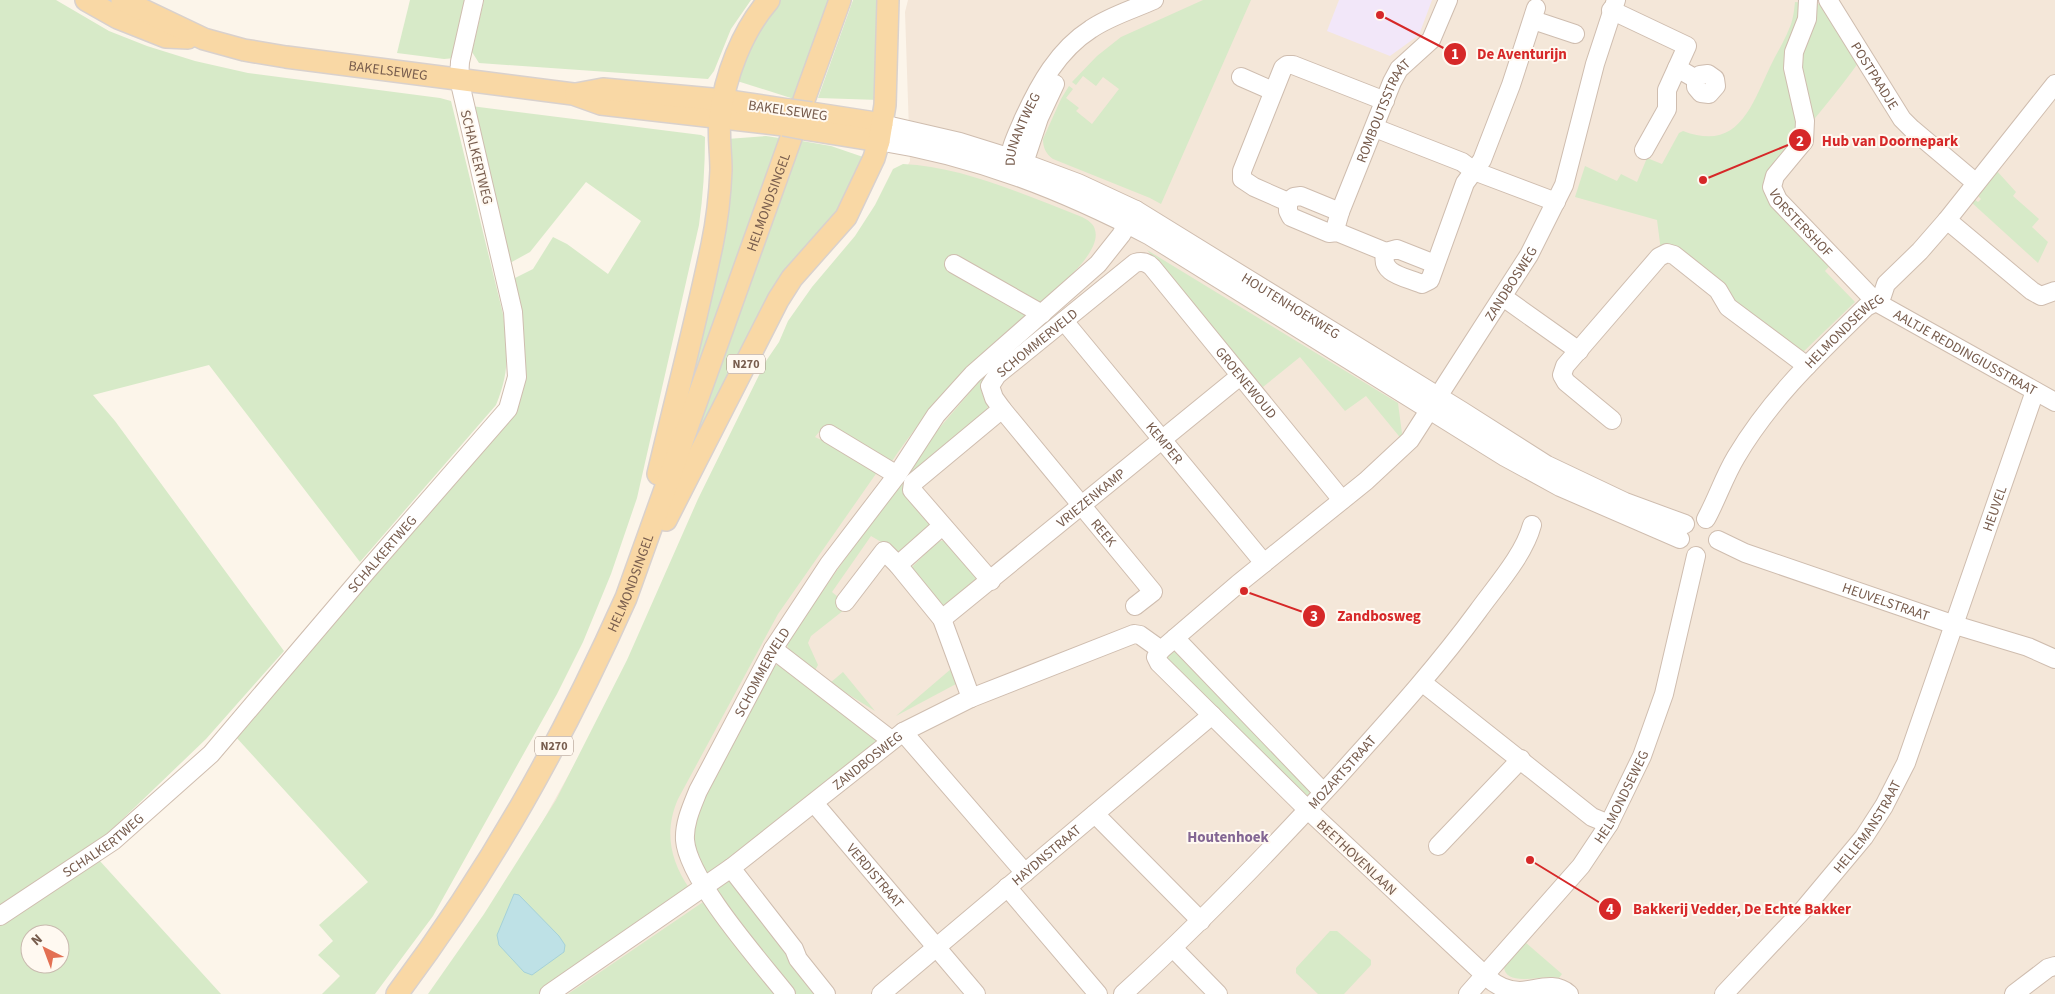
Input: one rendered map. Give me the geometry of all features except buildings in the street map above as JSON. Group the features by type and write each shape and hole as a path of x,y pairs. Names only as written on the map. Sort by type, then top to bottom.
{"main road":[{"name":"BAKELSEWEG","path":"86,0 118,18 166,37 204,39"},
{"name":"BAKELSEWEG","path":"122,0 204,39 244,50 573,94 603,89 721,109 881,132"},
{"name":"N270","path":"656,516 655,486 710,253 716,218 721,169 721,109 738,50 753,22 769,0"},
{"name":"HELMONDSINGEL","path":"397,994 472,889 509,828 552,751 626,598 840,0"},
{"name":"N270","path":"626,598 778,300 792,278 846,218 861,189 881,132 885,105 888,0"}],"street":[{"path":"459,79 474,0"},
{"name":"DUNANTWEG","path":"1011,175 1026,113 1055,62 1072,44 1092,28 1154,0"},
{"name":"ROMBOUTSSTRAAT","path":"1337,232 1336,226 1340,212 1392,82 1399,69 1431,40 1448,0"},
{"name":"VORSTERSHOF","path":"1808,0 1807,19 1794,52 1793,68 1805,121 1804,141 1775,176 1772,187 1778,200 1876,302"},
{"name":"POSTPAADJE","path":"1828,0 1902,119 1976,183"},
{"path":"1613,5 1687,46 1667,90 1667,109 1644,150"},
{"name":"ZANDBOSWEG","path":"549,994 731,868 897,736 971,698 1134,634 1140,635 1162,650 1395,455 1410,440 1503,297 1529,255 1556,202 1564,185 1575,148 1595,64 1613,5"},
{"path":"1386,252 1383,260 1384,266 1389,270 1422,284 1430,280 1434,264 1465,183 1482,160 1534,14 1575,34"},
{"path":"1288,202 1254,188 1242,179 1242,171 1283,68 1287,65 1293,65 1385,101"},
{"path":"1677,68 1696,79"},
{"path":"1241,77 1273,91"},
{"name":"SCHALKERTWEG","path":"0,916 113,841 211,754 508,409 517,377 513,312 459,79"},
{"name":"HELMONDSEWEG","path":"1706,519 1735,458 1752,431 1776,400 1807,366 1866,308 1882,296 1886,284 1920,251 1947,220 2055,84"},
{"path":"1375,128 1462,162 1474,171 1556,202"},
{"name":"HOUTENHOEKWEG","path":"881,132 960,142 1078,183 1435,403 1547,466 1682,531"},
{"name":"HOUTENHOEKWEG","path":"881,132 991,166 1099,209 1132,217"},
{"path":"1288,202 1294,197 1300,196 1340,212"},
{"path":"1288,202 1288,211 1291,217 1329,232 1337,232 1386,252 1397,249 1434,264"},
{"name":"SCHOMMERVELD","path":"786,994 704,887 693,868 685,840 691,808 773,649 829,564 896,475 936,415 973,374 1098,264 1132,217"},
{"path":"1947,220 2032,291 2041,296 2055,291"},
{"path":"1612,420 1566,382 1562,375 1565,366 1660,257 1667,254 1674,255 1718,290 1728,307 1807,366"},
{"name":"SCHOMMERVELD","path":"1002,409 990,386 992,380 1135,263 1149,263"},
{"name":"GROENEWOUD","path":"1149,263 1342,500"},
{"name":"SCHOMMERVELD","path":"954,264 1042,314"},
{"path":"1503,297 1579,351"},
{"name":"AALTJE REDDINGIUSSTRAAT","path":"1876,302 2055,402"},
{"name":"KEMPER","path":"1064,321 1264,564"},
{"name":"VRIEZENKAMP","path":"942,618 991,581 1240,376"},
{"name":"HEUVEL","path":"1955,625 2035,391"},
{"path":"991,581 923,505 912,490 913,484 1002,409"},
{"name":"REEK","path":"1002,409 1152,592 1135,606"},
{"path":"829,434 896,475"},
{"path":"1696,518 1706,519 1714,525 1718,534 1718,540 1713,551 1706,556 1689,554 1682,547 1682,531 1696,518"},
{"name":"MOZARTSTRAAT","path":"1123,994 1201,921 1308,810 1423,683 1505,574 1528,538 1532,525"},
{"path":"898,566 942,526"},
{"name":"HEUVELSTRAAT","path":"1718,540 1745,553 2028,648 2055,659"},
{"path":"845,602 884,550 942,618 971,698"},
{"name":"HELMONDSEWEG","path":"1468,994 1581,866 1609,824 1642,756 1664,694 1696,556"},
{"name":"HELLEMANSTRAAT","path":"1724,994 1803,910 1864,837 1884,806 1906,763 1955,625"},
{"path":"1175,638 1323,792"},
{"path":"773,649 897,736 1025,873"},
{"name":"BEETHOVENLAAN","path":"1162,650 1157,655 1156,660 1308,810 1498,987 1518,991 1551,986 1569,994"},
{"path":"1423,683 1592,816 1609,824"},
{"name":"HAYDNSTRAAT","path":"881,994 1212,715"},
{"path":"1438,846 1521,759"},
{"name":"VERDISTRAAT","path":"814,803 976,994"},
{"path":"1095,814 1201,921"},
{"path":"731,868 794,949 798,959 826,994"},
{"path":"1008,886 1098,994"},
{"path":"1173,948 1218,994"},
{"path":"2014,994 2048,968 2055,966"}],"shaded area":[{"path":"908,0 2055,0 2055,994 538,994 479,936 910,161 905,12"},
{"path":"1339,0 1432,0 1419,35 1390,56 1327,31"}],"green space":[{"path":"0,0 56,0 109,31 147,46 195,61 248,73 451,101 503,314 507,360 504,382 496,405 360,562 209,365 93,395 115,421 284,651 206,739 106,835 0,908"},
{"path":"410,0 470,0 455,58 444,59 397,53"},
{"path":"484,0 751,0 731,29 714,71 708,79 479,63 472,52"},
{"path":"780,0 829,0 794,99 734,80 767,15"},
{"path":"853,0 882,0 879,100 818,98"},
{"path":"1203,0 1251,0 1161,204 1053,159 1045,150 1043,139 1069,86 1073,89 1066,98 1079,108 1076,111 1092,124 1119,89 1103,77 1096,86 1083,76 1076,85 1072,82 1097,56 1121,37"},
{"path":"1795,2 1829,5 1861,59 1828,103 1770,173 1832,263 1825,271 1855,302 1800,355 1661,251 1657,220 1575,197 1585,166 1617,181 1621,174 1637,182 1647,158 1662,164 1679,133 1683,131 1702,136 1717,135 1730,131 1740,122 1756,97 1787,34"},
{"path":"471,106 705,137 704,181 699,225 637,498 611,574 583,642 557,694 433,916 375,994 322,994 340,976 318,955 333,941 319,925 368,882 235,736 518,400 513,279 533,269 553,237 567,244 608,274 641,221 586,182 530,252 510,263"},
{"path":"766,136 779,138 678,426 727,139"},
{"path":"802,141 831,146 866,158 827,232 673,500"},
{"path":"903,164 948,170 971,176 1082,217 1090,222 1095,230 1092,249 1067,280 1041,302 1036,302 960,258 1028,314 953,384 921,422 890,464 824,426 815,437 880,468 778,614 678,799 671,822 671,845 677,867 689,888 541,994 428,994 484,914 556,800 627,660 698,499 766,361 779,342 788,321 812,287 855,236 875,205 893,169"},
{"path":"1996,170 2016,192 2013,196 2039,219 2032,227 2048,242 2038,263 1971,202 1974,199 1978,202 1981,199 1977,195"},
{"path":"1147,250 1398,403 1403,441 1366,396 1345,411 1300,357 1263,387"},
{"path":"1040,324 1045,326 999,366 986,413 911,476 932,525 900,553 871,536 832,592 849,606 811,636 808,643 818,665 813,674 788,649 787,644 791,636 924,446 989,370"},
{"path":"945,540 976,578 975,584 942,609 912,571 912,567 937,542"},
{"path":"1177,646 1320,792 1308,804 1165,658"},
{"path":"781,662 877,736 876,741 823,788 712,876 700,872 693,843 695,822 703,798 774,667"},
{"path":"951,669 956,684 896,716"},
{"path":"843,672 875,711 830,683"},
{"path":"99,860 221,994 0,994 0,926"},
{"path":"729,878 819,994 792,994 716,897 718,885"},
{"path":"706,900 780,994 568,994"},
{"path":"1330,931 1337,931 1371,960 1371,965 1344,994 1318,994 1296,973 1296,968"},
{"path":"1525,942 1562,974 1559,978 1517,979 1510,977 1505,972 1504,965"}],"water":[{"path":"514,894 519,895 559,936 565,945 564,952 532,975 524,972 499,945 497,935"}],"place":[{"name":"De Aventurijn","path":"1380,15"},
{"name":"Hub van Doornepark","path":"1703,180"},
{"name":"Zandbosweg","path":"1244,591"},
{"name":"Bakkerij Vedder, De Echte Bakker","path":"1530,860"}],"district":[{"name":"Houtenhoek","path":"1228,837"}]}
